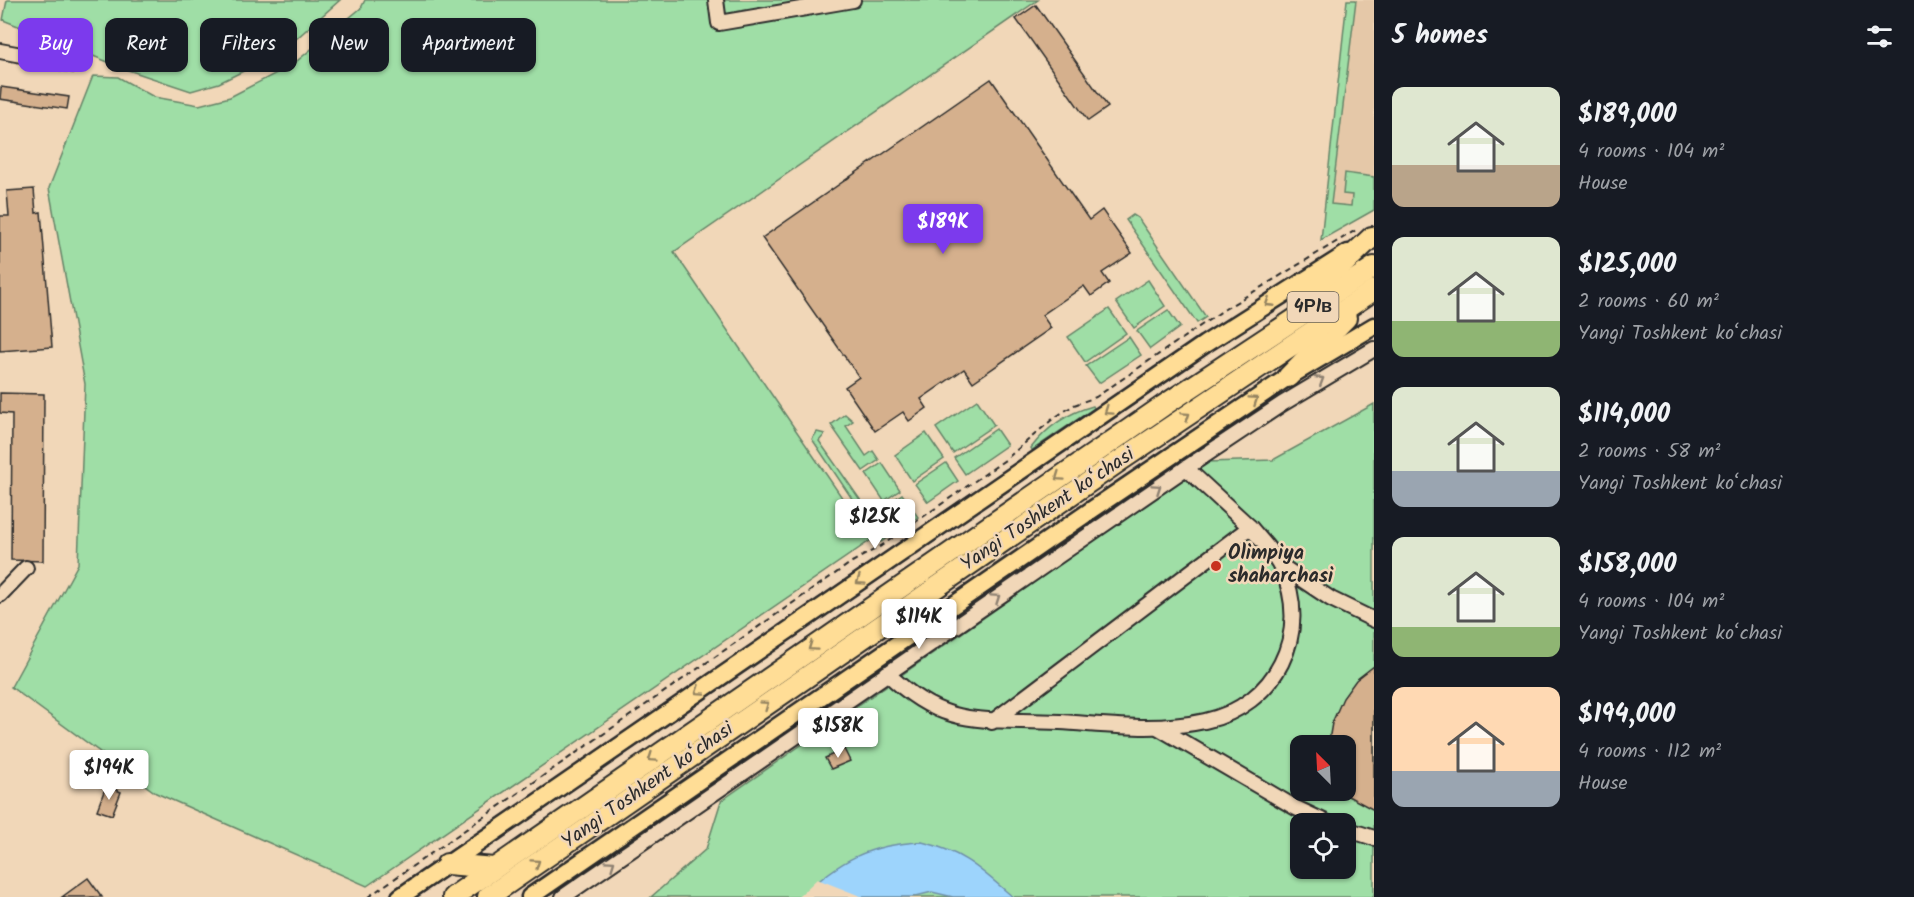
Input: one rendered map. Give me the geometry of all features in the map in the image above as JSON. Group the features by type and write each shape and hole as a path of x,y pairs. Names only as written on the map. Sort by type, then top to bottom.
{"highway":[{"path":"1264,338 1370,233"},
{"path":"1288,377 1371,280"},
{"name":"4Р1в","path":"1264,338 1371,280"},
{"name":"Yangi Toshkent ko‘chasi","path":"488,897 1118,462 1371,280"},
{"name":"Yangi Toshkent ko‘chasi","path":"453,897 975,534 1264,338"},
{"path":"447,864 494,868"}],"main road":[{"path":"400,897 1370,233"},
{"path":"530,897 1288,377 1374,326"}],"street":[{"path":"716,0 720,23 853,0"},
{"path":"0,51 18,54"},
{"path":"563,897 1186,468 1282,404 1374,349"},
{"path":"887,673 915,697 940,710 964,718 992,722 1058,722 1159,728 1222,717 1250,702 1275,676 1290,644 1292,627 1288,587 1280,565 1250,527 1186,468"},
{"path":"992,722 1250,527"},
{"path":"1280,565 1331,598 1374,620"},
{"path":"0,595 26,568"},
{"path":"1159,728 1307,813"},
{"path":"1356,832 1374,838"}],"path":[{"path":"368,897 852,562 881,546 1005,460 1054,418 1074,405 1096,397 1234,303 1318,251 1370,233"}],"shaded area":[{"path":"1347,0 1374,0 1374,210 1321,240"}],"green space":[{"path":"7,0 340,0 320,18 309,18 309,27 297,38 297,18 200,18 200,72 241,72 219,83 191,91 134,72 188,72 188,18 105,18 105,61 93,56 93,18 18,18 18,26 3,20"},
{"path":"365,0 1038,0 674,252 871,540 367,886 156,793 11,687 78,564 85,384 49,188 93,76 118,77 154,97 199,105 230,97 278,72 297,72 297,61 309,51 309,72 389,72 389,18 349,18 361,8"},
{"path":"1347,0 1356,0 1331,204 1351,206 1352,195 1343,194 1345,173 1374,177 1374,210 1321,240"},
{"path":"1133,215 1138,218 1206,317 1197,323 1126,220"},
{"path":"1148,280 1165,306 1134,328 1116,302"},
{"path":"1109,309 1126,333 1085,362 1068,337"},
{"path":"1168,310 1180,327 1150,349 1137,331"},
{"path":"1129,337 1141,355 1099,383 1086,366"},
{"path":"977,400 994,425 953,453 936,428"},
{"name":"Olimpiya shaharchasi","path":"1374,404 1374,897 651,897 706,849 721,801 1207,462 1273,460"},
{"path":"1093,406 1094,408 1032,450 1037,440 1051,427"},
{"path":"845,414 853,421 846,426 866,456 873,451 879,460 863,471 831,425"},
{"path":"996,429 1007,445 965,474 954,458"},
{"path":"817,432 825,434 819,441 868,511 875,507 893,534 881,542 812,439"},
{"path":"926,433 944,459 912,481 895,455"},
{"path":"882,463 900,490 884,501 866,474"},
{"path":"946,463 958,481 928,502 915,484"},
{"path":"902,494 918,517 902,528 886,505"}],"water":[{"path":"922,842 949,851 971,863 1013,897 953,897 932,892 912,897 801,897 829,873 856,856 886,846"}],"pier":[{"path":"817,879 863,897 798,897"}],"building":[{"path":"1036,5 1108,107 1088,121 1016,19"},
{"path":"991,79 1089,220 1102,210 1132,253 1102,273 1109,283 1091,296 1084,286 1042,315 1051,328 973,382 964,369 921,399 927,408 909,421 903,412 875,431 845,387 859,377 762,238"},
{"path":"1,87 69,97 67,109 0,99"},
{"path":"34,189 36,213 41,212 52,347 0,351 0,216 9,216 7,191"},
{"path":"0,393 44,394 43,561 11,560 12,414 0,413"},
{"path":"1374,666 1374,810 1356,800 1356,735 1330,735 1332,723 1343,698 1356,680"},
{"path":"844,749 850,761 831,769 825,758"},
{"path":"106,786 121,792 112,815 97,810"},
{"path":"88,878 102,897 62,897"}],"place":[{"name":"Olimpiya shaharchasi","path":"1216,566"}]}
